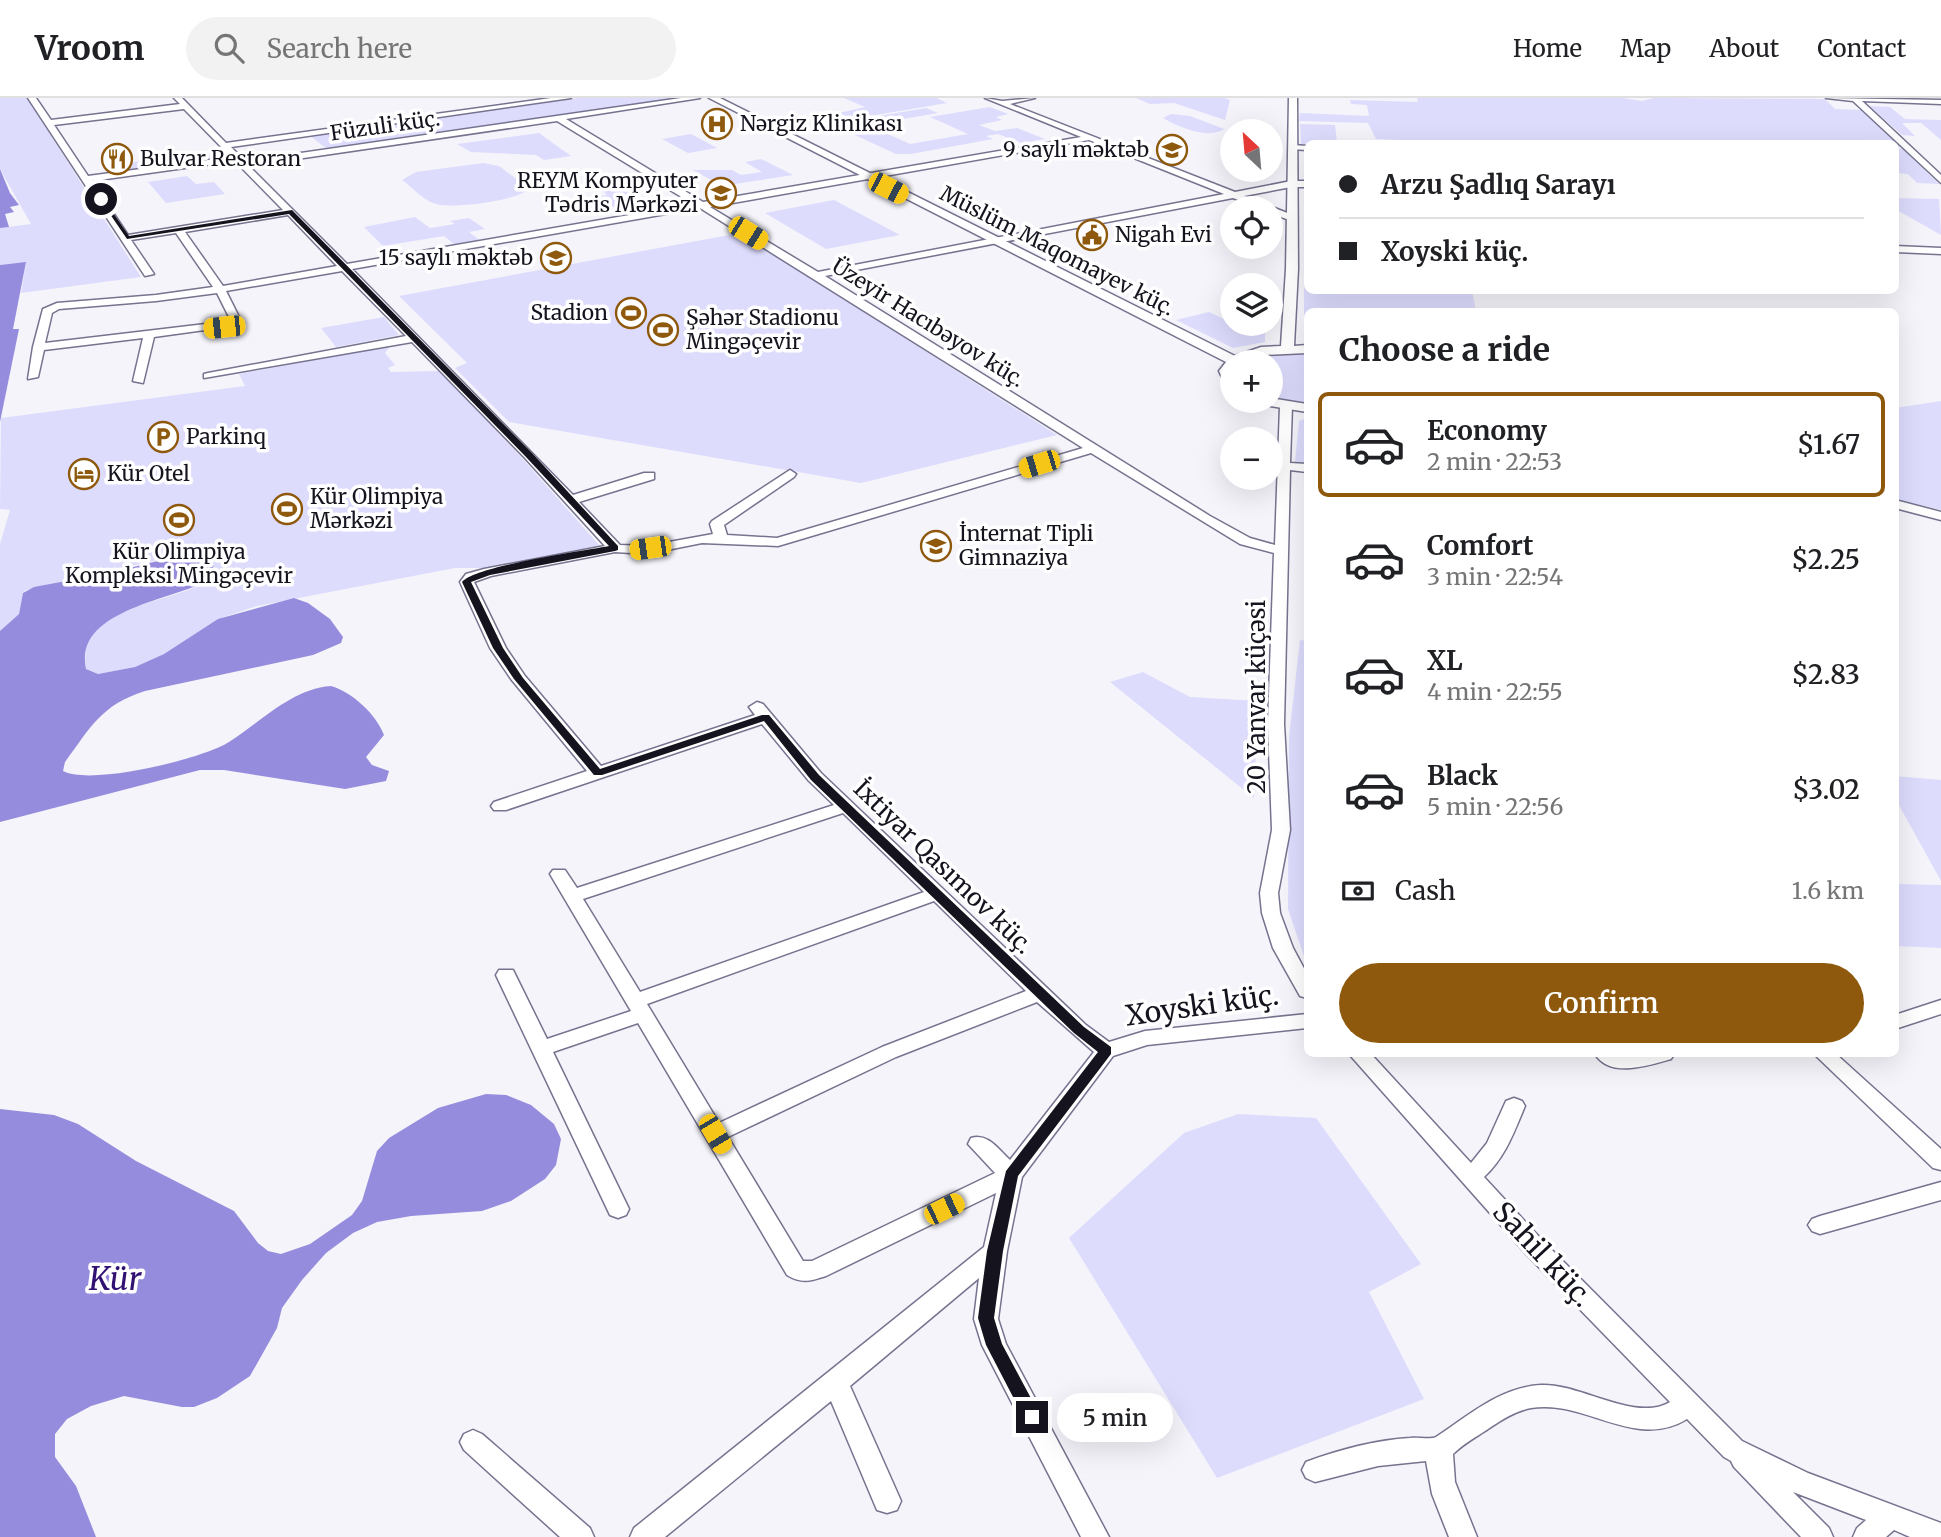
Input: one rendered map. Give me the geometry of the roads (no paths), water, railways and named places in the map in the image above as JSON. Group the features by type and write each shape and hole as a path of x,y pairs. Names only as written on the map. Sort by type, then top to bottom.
{"main road":[{"name":"Müslüm Maqomayev küç.","path":"713,98 1220,355"},
{"path":"1287,348 1299,221 1291,184 1293,98"},
{"path":"1270,350 1304,349"},
{"path":"1283,404 1304,408"}],"street":[{"path":"32,98 149,274"},
{"path":"178,98 414,338 615,548"},
{"name":"Füzuli küç.","path":"215,150 530,100 567,98"},
{"name":"Füzuli küç.","path":"88,179 407,140 696,98"},
{"path":"989,98 1232,195"},
{"path":"1002,103 1031,98"},
{"path":"1830,98 1941,102"},
{"path":"1855,99 1899,140"},
{"path":"48,124 186,106"},
{"name":"Üzeyir Hacıbəyov küç.","path":"558,118 816,275 1235,537 1257,546 1281,551"},
{"path":"384,123 407,140"},
{"path":"32,377 47,311 51,308 156,299 220,289 1089,138"},
{"path":"1899,140 1941,180"},
{"path":"1293,147 1304,148"},
{"path":"81,169 94,167"},
{"path":"816,275 1232,195 1304,184"},
{"path":"127,238 290,212"},
{"path":"38,347 224,327 237,323 220,289 178,229"},
{"path":"1899,249 1941,251"},
{"path":"139,381 149,335"},
{"path":"208,376 414,338"},
{"name":"20 Yanvar küçəsi","path":"1286,405 1276,724 1281,830 1269,893 1271,913 1283,948 1303,987"},
{"path":"500,806 598,773 519,679 498,648 467,582 471,577 615,548 635,550 721,538 764,544 778,542 1091,449"},
{"path":"1286,466 1304,468"},
{"path":"721,538 717,524 790,474"},
{"path":"570,500 649,476"},
{"path":"1899,505 1941,516"},
{"name":"İxtiyar Qasımov küç.","path":"598,773 761,712 801,762 845,807 1079,1030 1106,1051"},
{"path":"572,896 845,807"},
{"path":"559,874 795,1268 803,1273 818,1269 1011,1175 979,1144"},
{"path":"541,1049 639,1008 936,894"},
{"path":"506,975 618,1209"},
{"path":"715,1134 889,1052 1040,993"},
{"path":"1899,1021 1941,1007"},
{"name":"Xoyski küç.","path":"1095,1537 994,1345 986,1318 995,1251 1011,1175 1106,1051 1145,1038 1304,1021"},
{"name":"Sahil küç.","path":"1362,1057 1535,1248 1819,1537"},
{"path":"1610,1057 1617,1061 1650,1057"},
{"path":"1827,1057 1941,1162"},
{"path":"1470,1176 1485,1166 1494,1154 1514,1106"},
{"path":"1820,1225 1941,1191"},
{"path":"644,1537 995,1251"},
{"path":"836,1382 887,1501"},
{"path":"1463,1537 1438,1467 1441,1451 1447,1443 1489,1414 1518,1400 1542,1396 1569,1397 1642,1420 1663,1419 1689,1404"},
{"path":"473,1442 580,1537"},
{"path":"1315,1470 1403,1449 1423,1447 1441,1451"},
{"name":"Sahil küç.","path":"1733,1449 1798,1482 1941,1536"},
{"path":"1867,1537 1889,1517"}],"water":[{"path":"0,169 10,193 19,205 10,207 14,212 5,214 9,227 0,228"},
{"path":"26,262 13,329 19,329 0,422 0,265"},
{"path":"202,550 213,565 215,577 111,619 95,632 86,648 86,669 98,674 135,667 164,654 218,619 294,598 308,603 330,619 343,637 341,643 313,655 145,691 130,697 107,710 98,719 65,762 63,771 77,775 121,773 196,756 229,742 303,693 331,686 355,699 380,727 384,735 366,757 372,765 389,771 386,781 345,789 224,770 200,770 0,822 0,631 19,614 23,593 34,587 109,573"},
{"name":"Kür","path":"486,1094 506,1095 531,1105 554,1124 561,1139 556,1165 545,1179 511,1201 482,1211 411,1216 377,1222 353,1233 326,1253 302,1280 282,1308 277,1328 250,1376 217,1398 194,1407 182,1407 124,1396 91,1406 67,1419 55,1434 55,1457 76,1486 96,1537 0,1537 0,1109 54,1115 78,1124 136,1161 234,1211 258,1243 268,1251 281,1254 310,1244 352,1215 362,1201 377,1151 389,1138 438,1108"}],"place":[{"name":"Nərgiz Klinikası","path":"717,124"},
{"name":"9 saylı məktəb","path":"1172,150"},
{"name":"Bulvar Restoran","path":"117,159"},
{"name":"REYM Kompyuter Tədris Mərkəzi","path":"721,193"},
{"name":"Nigah Evi","path":"1092,235"},
{"name":"15 saylı məktəb","path":"556,258"},
{"name":"Stadion","path":"631,313"},
{"name":"Şəhər Stadionu Mingəçevir","path":"663,330"},
{"name":"Parkinq","path":"163,437"},
{"name":"Kür Otel","path":"84,474"},
{"name":"Kür Olimpiya Mərkəzi","path":"287,509"},
{"name":"Kür Olimpiya Kompleksi Mingəçevir","path":"179,520"},
{"name":"İnternat Tipli Gimnaziya","path":"936,546"}]}
